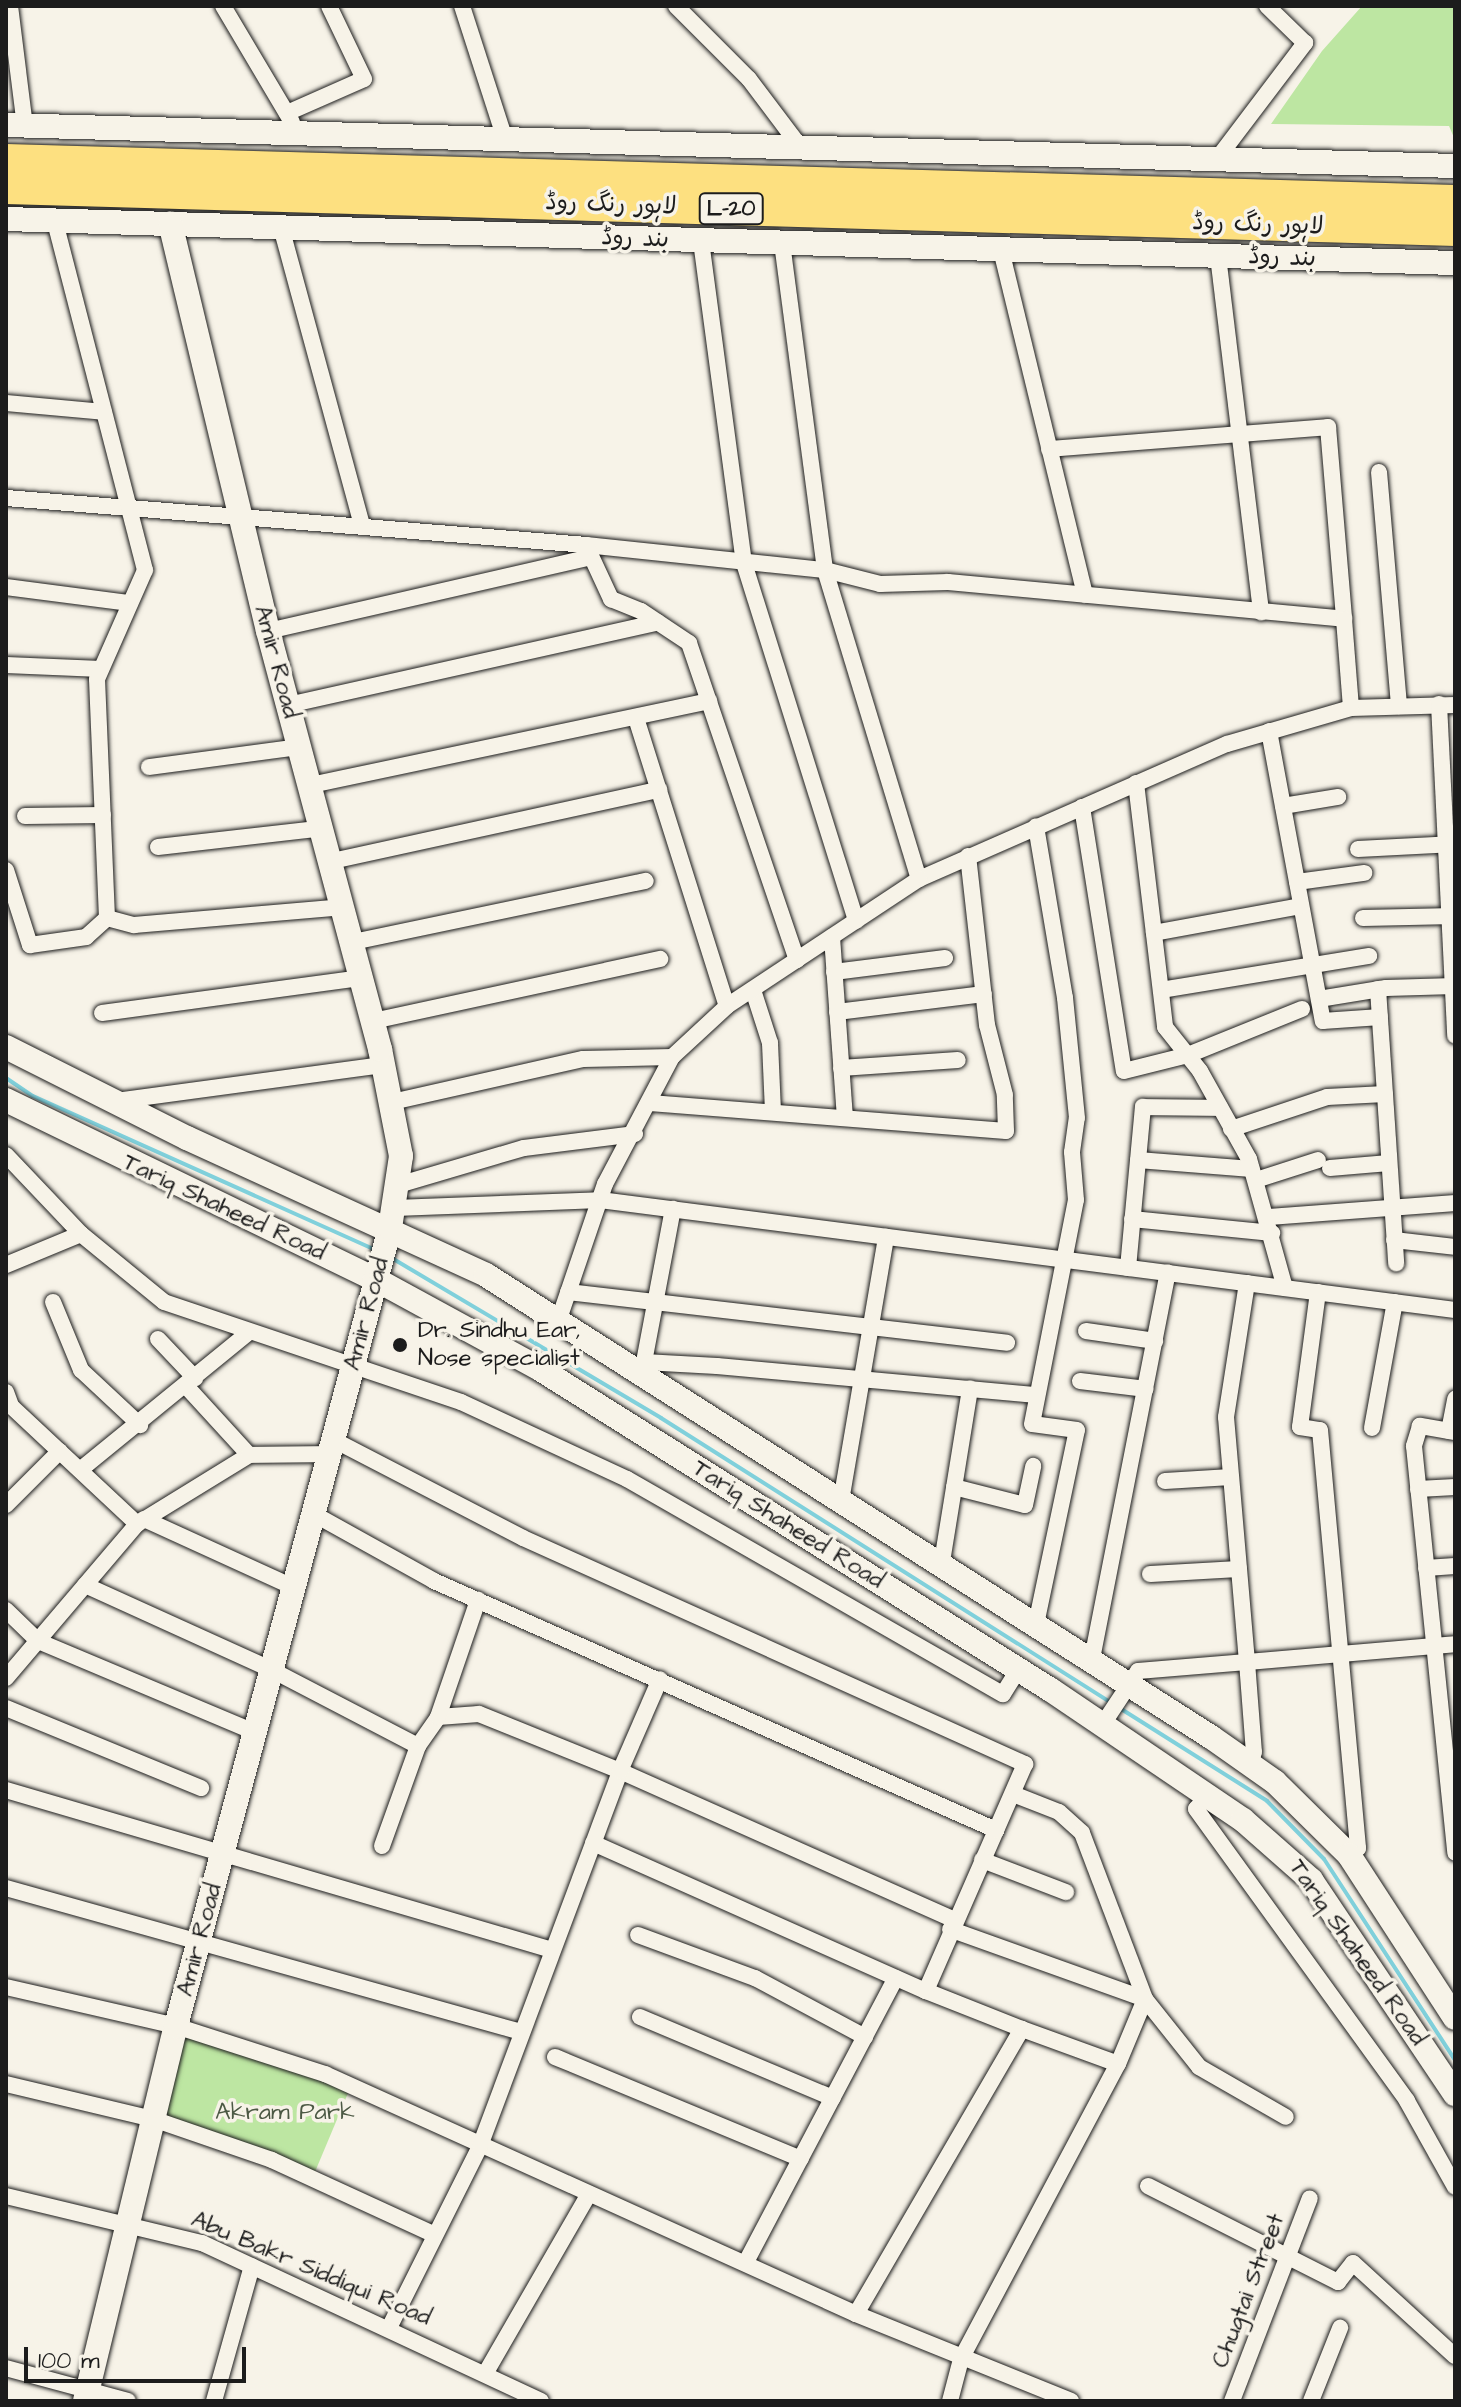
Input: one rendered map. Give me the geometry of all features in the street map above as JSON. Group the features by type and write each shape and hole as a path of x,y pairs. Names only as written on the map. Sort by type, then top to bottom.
{"highway":[{"name":"لاہور رنگ روڈ","path":"6,160 1455,201"},
{"name":"لاہور رنگ روڈ","path":"6,188 1455,230"}],"main road":[{"path":"16,126 293,124 505,139 1455,166"},
{"name":"بند روڈ","path":"6,219 1455,263"},
{"name":"Amir Road","path":"86,2395 176,2026 201,1942 291,1586 393,1214 401,1145 324,828 298,747 268,631 170,224"},
{"name":"Tariq Shaheed Road","path":"6,1047 114,1101 393,1214 559,1319 642,1367 941,1568 1091,1664 1124,1690 1250,1765 1303,1805 1349,1855 1455,2018"},
{"name":"Tariq Shaheed Road","path":"6,1100 376,1276 540,1369 1018,1670 1106,1721 1207,1797 1274,1842 1311,1880 1455,2094"}],"street":[{"path":"10,6 16,126"},
{"path":"223,6 293,124 364,79 329,6"},
{"path":"462,6 505,139"},
{"path":"676,6 749,79 801,148"},
{"path":"1217,159 1305,43 1267,6"},
{"path":"55,221 145,570 97,679 107,918"},
{"path":"281,227 362,525"},
{"path":"701,241 744,563 856,921"},
{"path":"782,243 825,570 919,879"},
{"path":"1001,250 1085,595"},
{"path":"1218,256 1261,612"},
{"path":"6,403 104,412"},
{"path":"1049,449 1328,427 1351,708"},
{"path":"1379,472 1399,706"},
{"path":"6,498 362,525 588,551 825,570 880,584 948,582 1344,619"},
{"path":"268,631 588,551"},
{"path":"588,551 611,599 658,622 689,643 797,960"},
{"path":"6,587 130,603"},
{"path":"288,705 658,622"},
{"path":"6,665 101,669"},
{"path":"311,785 709,701"},
{"path":"559,1319 600,1200 672,1057 727,1006 919,879 1136,783 1269,731 1351,708 1447,704 1455,1036"},
{"path":"636,718 727,1006"},
{"path":"1269,731 1323,1021 1380,1017"},
{"path":"149,767 298,747"},
{"path":"1136,783 1165,1027 1188,1055 1220,1108 1254,1175 1285,1288"},
{"path":"332,861 659,790"},
{"path":"1283,806 1338,797"},
{"path":"1082,807 1124,1071 1188,1055 1302,1009"},
{"path":"25,816 103,815"},
{"path":"1035,1629 1077,1430 1032,1424 1076,1200 1072,1152 1077,1118 1065,998 1036,826"},
{"path":"158,847 324,828"},
{"path":"1358,849 1449,844"},
{"path":"650,1103 1006,1131 1005,1095 984,994 968,856"},
{"path":"6,870 30,945 86,937 107,918"},
{"path":"1297,882 1364,873"},
{"path":"353,942 646,881"},
{"path":"1154,933 1301,906"},
{"path":"107,918 134,925 344,907"},
{"path":"1363,918 1451,916"},
{"path":"832,937 845,1118"},
{"path":"1161,990 1369,956"},
{"path":"834,972 945,958"},
{"path":"373,1021 660,959"},
{"path":"102,1013 362,978"},
{"path":"1319,999 1378,989 1453,986"},
{"path":"1378,989 1396,1263"},
{"path":"753,990 770,1043 773,1112"},
{"path":"837,1012 984,994"},
{"path":"392,1102 583,1059 672,1057"},
{"path":"841,1068 958,1060"},
{"path":"114,1101 383,1065"},
{"path":"1231,1129 1327,1097 1385,1094"},
{"path":"1128,1268 1143,1107 1220,1108"},
{"path":"393,1214 524,1148 635,1134"},
{"path":"6,1155 81,1234 164,1302 247,1334 354,1363 461,1402 627,1479 1003,1694 1018,1670"},
{"path":"1138,1160 1254,1175 1324,1164 1389,1163"},
{"path":"393,1214 600,1200 1455,1310"},
{"path":"1132,1219 1270,1225 1392,1206 1455,1203"},
{"path":"673,1209 642,1367 862,1378 1037,1395"},
{"path":"6,1265 81,1234"},
{"path":"841,1501 886,1237"},
{"path":"1394,1240 1455,1247"},
{"path":"1091,1664 1168,1273"},
{"path":"1247,1283 1226,1417 1254,1752 1250,1765"},
{"path":"568,1292 1007,1343"},
{"path":"1318,1292 1300,1427 1320,1430 1358,1848 1349,1855"},
{"path":"53,1302 81,1370 140,1425"},
{"path":"1372,1428 1395,1302"},
{"path":"1086,1331 1155,1341"},
{"path":"80,1470 140,1425 247,1334"},
{"path":"158,1339 249,1455"},
{"path":"1080,1381 1146,1389"},
{"path":"941,1568 970,1388"},
{"path":"6,1392 11,1406 141,1522 291,1586"},
{"path":"1455,1399 1452,1431 1420,1426 1414,1446 1455,1853"},
{"path":"6,1678 141,1522 249,1455 330,1446 523,1538 1025,1764 952,1924 926,1991"},
{"path":"6,1505 60,1451"},
{"path":"954,1487 1025,1505 1033,1466"},
{"path":"1165,1481 1231,1477"},
{"path":"1418,1489 1455,1487"},
{"path":"312,1513 478,1600 996,1830"},
{"path":"1426,1568 1455,1566"},
{"path":"1150,1574 1239,1569"},
{"path":"85,1585 270,1669 418,1746"},
{"path":"382,1846 418,1746 438,1717 478,1600"},
{"path":"6,1610 38,1641 255,1732"},
{"path":"1106,1721 1138,1671 1455,1644"},
{"path":"390,2326 480,2146 620,1771 660,1679"},
{"path":"6,1708 201,1788"},
{"path":"438,1717 479,1714 620,1771 952,1924 1145,1999"},
{"path":"6,1790 222,1857 552,1950"},
{"path":"1013,1794 1059,1812 1082,1833 1145,1999 1199,2067 1286,2117"},
{"path":"1207,1797 1196,1809 1407,2101 1455,2187"},
{"path":"593,1843 926,1991 1118,2064"},
{"path":"982,1860 1066,1892"},
{"path":"6,1888 521,2032"},
{"path":"638,1935 755,1978 865,2037"},
{"path":"746,2262 896,1978"},
{"path":"6,1987 176,2026 325,2074 856,2314 1071,2401"},
{"path":"950,2401 961,2359 1118,2064 1145,1999"},
{"path":"640,2017 833,2098"},
{"path":"856,2314 1022,2029"},
{"path":"555,2057 801,2159"},
{"path":"6,2084 153,2119 272,2160 435,2235"},
{"path":"1148,2186 1291,2255 1338,2282 1353,2263 1455,2356"},
{"path":"485,2374 589,2194"},
{"name":"Abu Bakr Siddiqui Road","path":"6,2196 202,2243 390,2326 533,2399"},
{"name":"Chugtai Street","path":"1232,2401 1291,2255 1310,2198"},
{"path":"214,2401 252,2266"},
{"path":"1311,2401 1340,2328"},
{"path":"6,2368 86,2395 128,2401"}],"green space":[{"path":"1362,6 1455,6 1455,140 1449,126 1271,124 1322,51"},
{"name":"Akram Park","path":"187,2029 351,2086 312,2179 165,2119"}],"waterway":[{"path":"6,1078 33,1096 375,1250"},
{"path":"390,1257 661,1418 1110,1702"},
{"path":"1118,1707 1267,1801 1324,1859 1455,2060"}],"place":[{"name":"Dr. Sindhu Ear, Nose specialist","path":"400,1345"}]}
